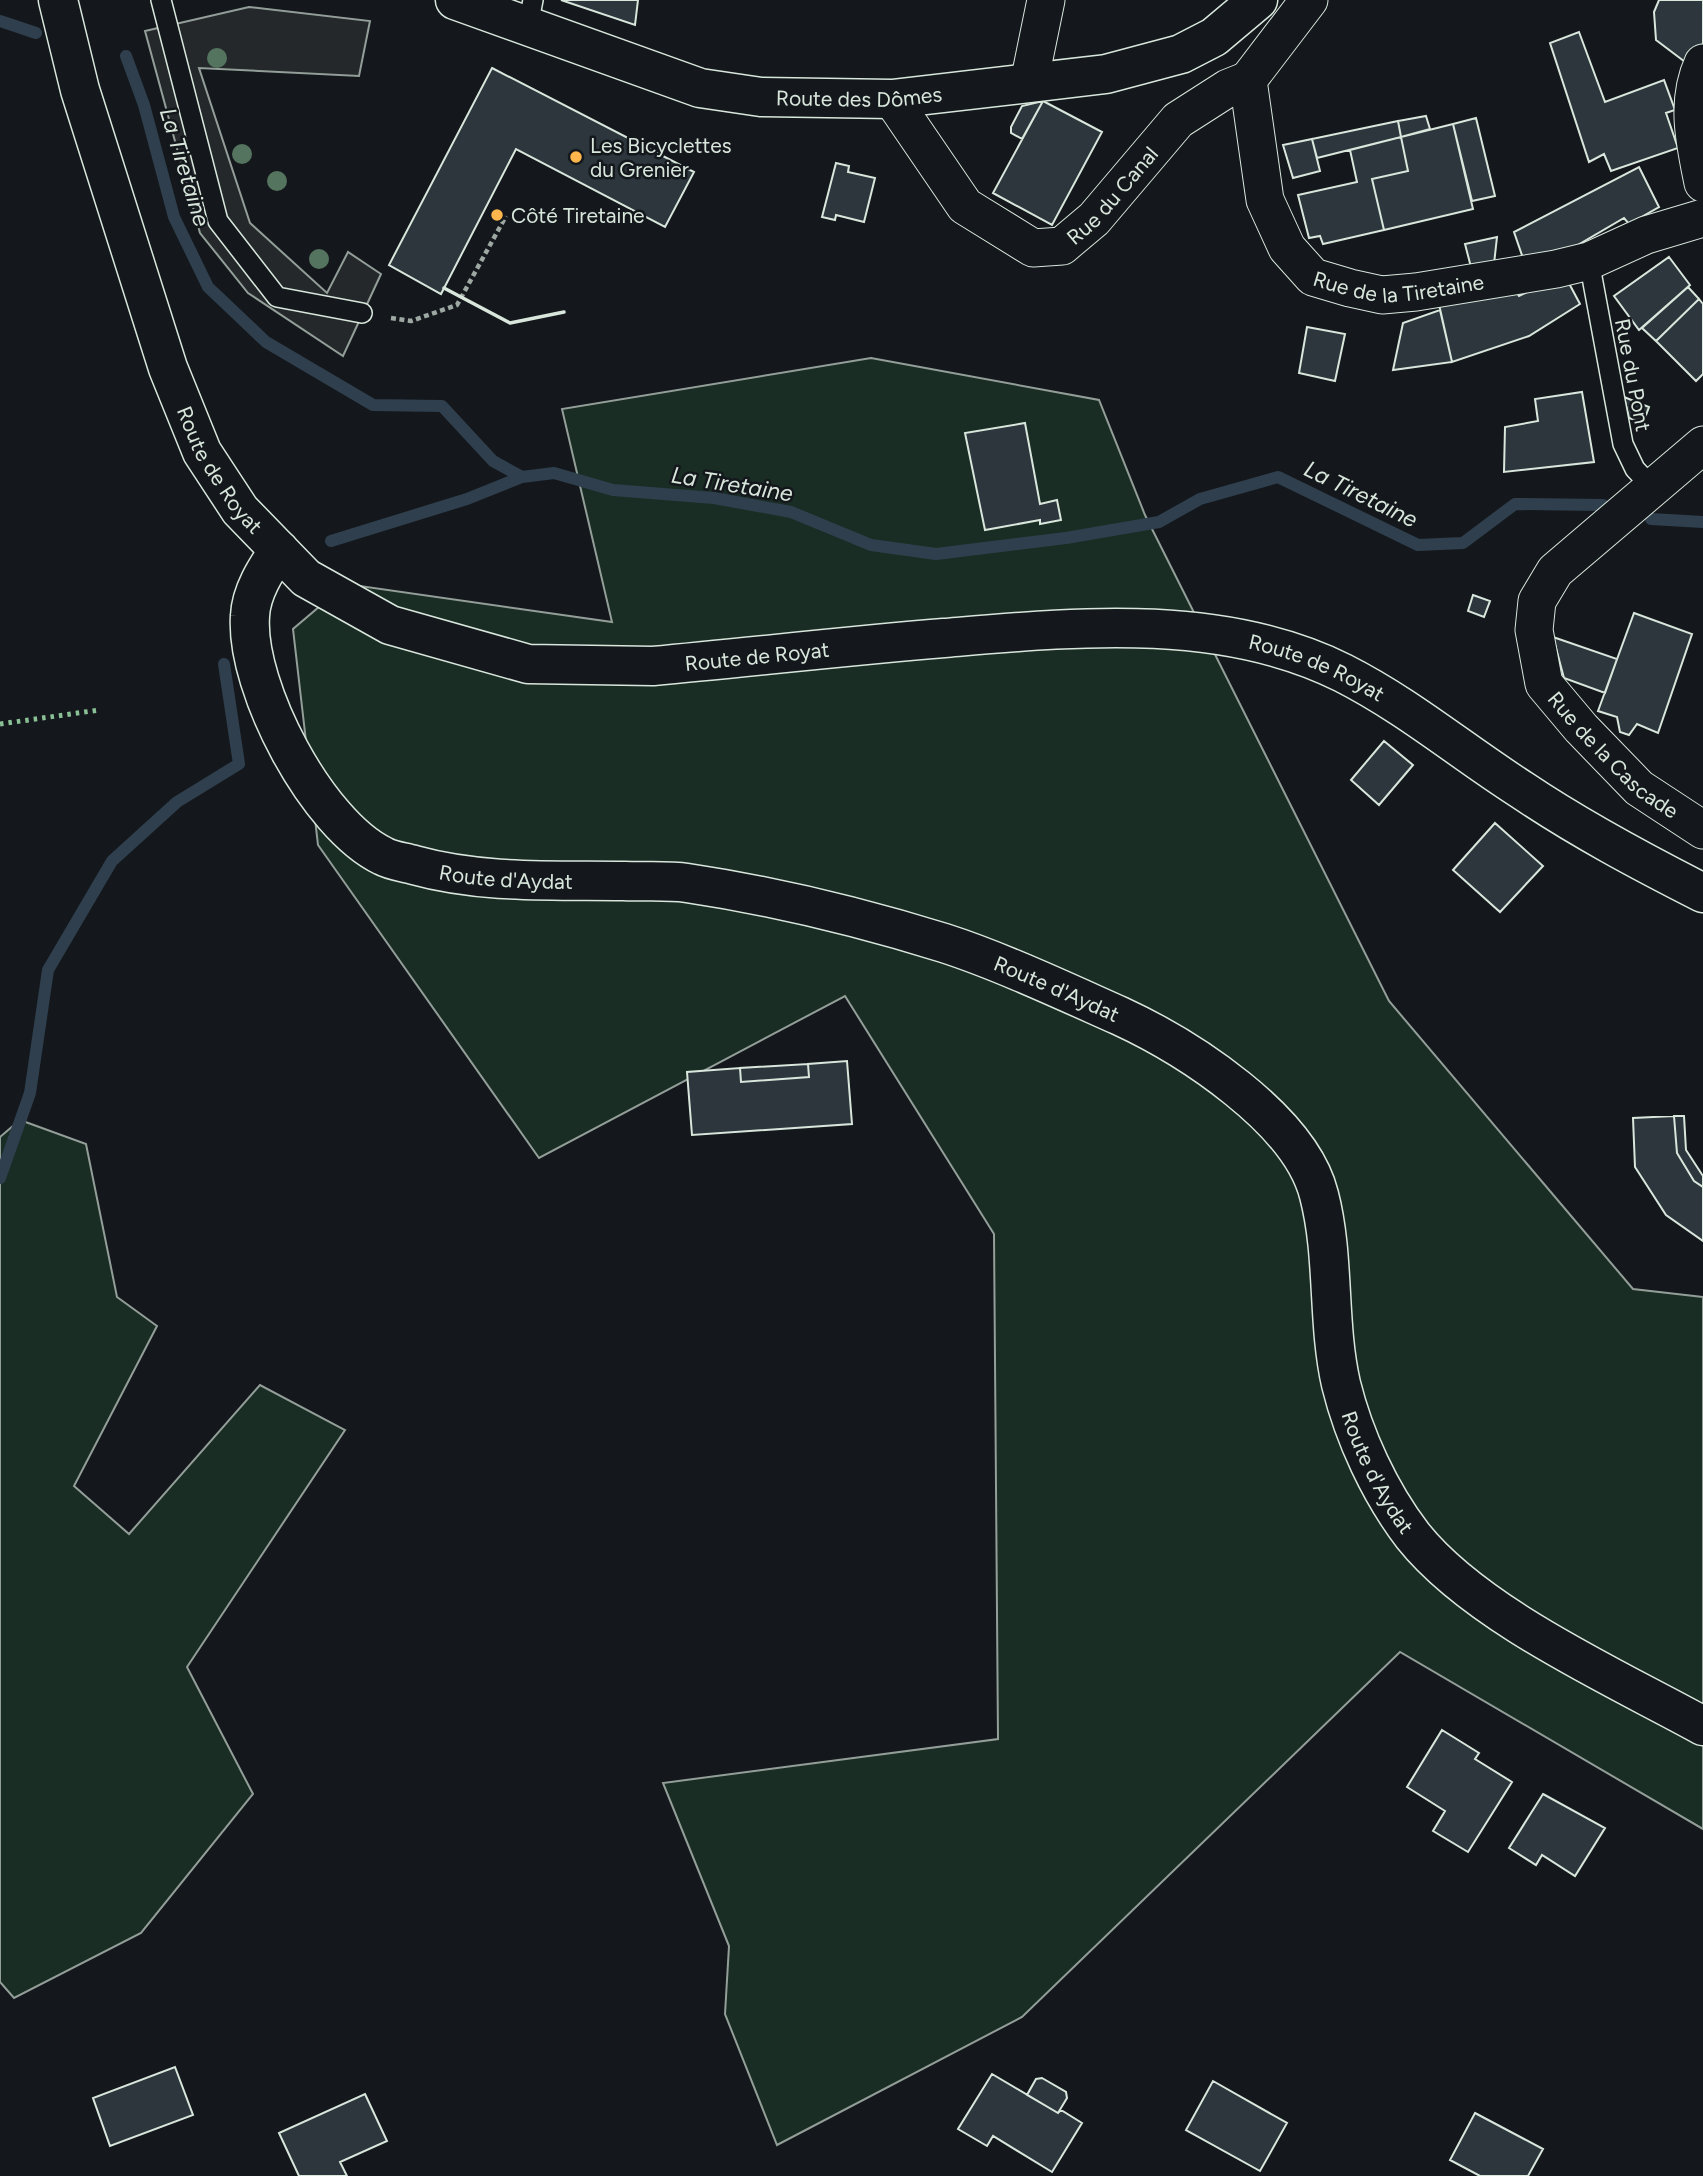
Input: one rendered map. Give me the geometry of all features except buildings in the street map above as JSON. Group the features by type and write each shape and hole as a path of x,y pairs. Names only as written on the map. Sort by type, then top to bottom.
{"main road":[{"name":"Route de Royat","path":"58,0 80,90 169,369 202,453 240,510 306,578 390,625 528,664 653,666 1046,629 1164,629 1257,642 1341,672 1434,726 1520,789 1611,846 1703,893"},
{"name":"Route des Dômes","path":"455,0 530,13 700,88 761,97 892,99 1106,74 1181,54 1214,37 1258,0"},
{"name":"Route d'Aydat","path":"279,550 264,572 250,612 251,650 276,725 314,792 345,830 384,857 438,871 492,878 681,882 794,902 949,945 1125,1018 1210,1065 1270,1118 1298,1152 1319,1192 1340,1382 1366,1459 1413,1536 1460,1582 1514,1621 1703,1726"}],"street":[{"path":"1029,83 1046,0"},
{"path":"1248,80 1308,0"},
{"path":"1703,63 1695,80 1692,128 1703,183"},
{"name":"Rue du Canal","path":"892,99 964,206 1033,248 1062,246 1094,219 1178,120 1195,106 1248,80"},
{"name":"Rue de la Tiretaine","path":"1248,80 1265,200 1287,248 1313,277 1382,295 1556,269 1589,261 1646,235 1703,218"},
{"name":"Rue de la Cascade","path":"1703,445 1555,571 1537,601 1534,630 1544,684 1581,728 1639,788 1703,830"}],"lane":[{"path":"161,0 218,221 277,297 362,313"},
{"name":"Rue du Pont","path":"1589,261 1623,444 1635,469 1653,488"}],"path":[{"path":"362,313 411,321 457,305 506,216"}],"green space":[{"path":"871,358 1099,400 1145,515 1389,1001 1633,1289 1703,1297 1703,1829 1400,1652 1022,2017 777,2145 725,2014 729,1946 663,1783 998,1739 994,1234 845,996 539,1158 318,845 293,629 346,584 612,622 562,409"},
{"path":"20,1120 86,1144 117,1297 157,1326 74,1486 129,1534 260,1385 345,1430 187,1667 253,1794 141,1933 14,1998 0,1982 0,1137"}],"shaded area":[{"path":"249,7 370,21 359,76 199,68 250,223 327,293 348,252 381,274 343,356 248,293 200,233 145,31"}],"waterway":[{"name":"La Tiretaine","path":"0,21 36,33"},
{"name":"La Tiretaine","path":"126,56 144,105 174,217 208,287 266,342 373,405 442,406 493,461 522,477"},
{"name":"La Tiretaine","path":"331,541 467,499 522,477 554,473 613,490 714,498 791,512 871,545 936,554 1066,538 1159,522 1200,499 1278,477 1418,545 1463,543 1515,504 1603,505"},
{"name":"La Tiretaine","path":"1651,519 1703,522"},
{"path":"0,1178 30,1093 48,970 112,861 177,802 239,764 224,664"}],"hedge":[{"path":"0,724 99,710"}],"wall":[{"path":"444,288 510,323 564,312"}],"place":[{"name":"Les Bicyclettes du Grenier","path":"576,157"},
{"name":"Côté Tiretaine","path":"497,215"}]}
